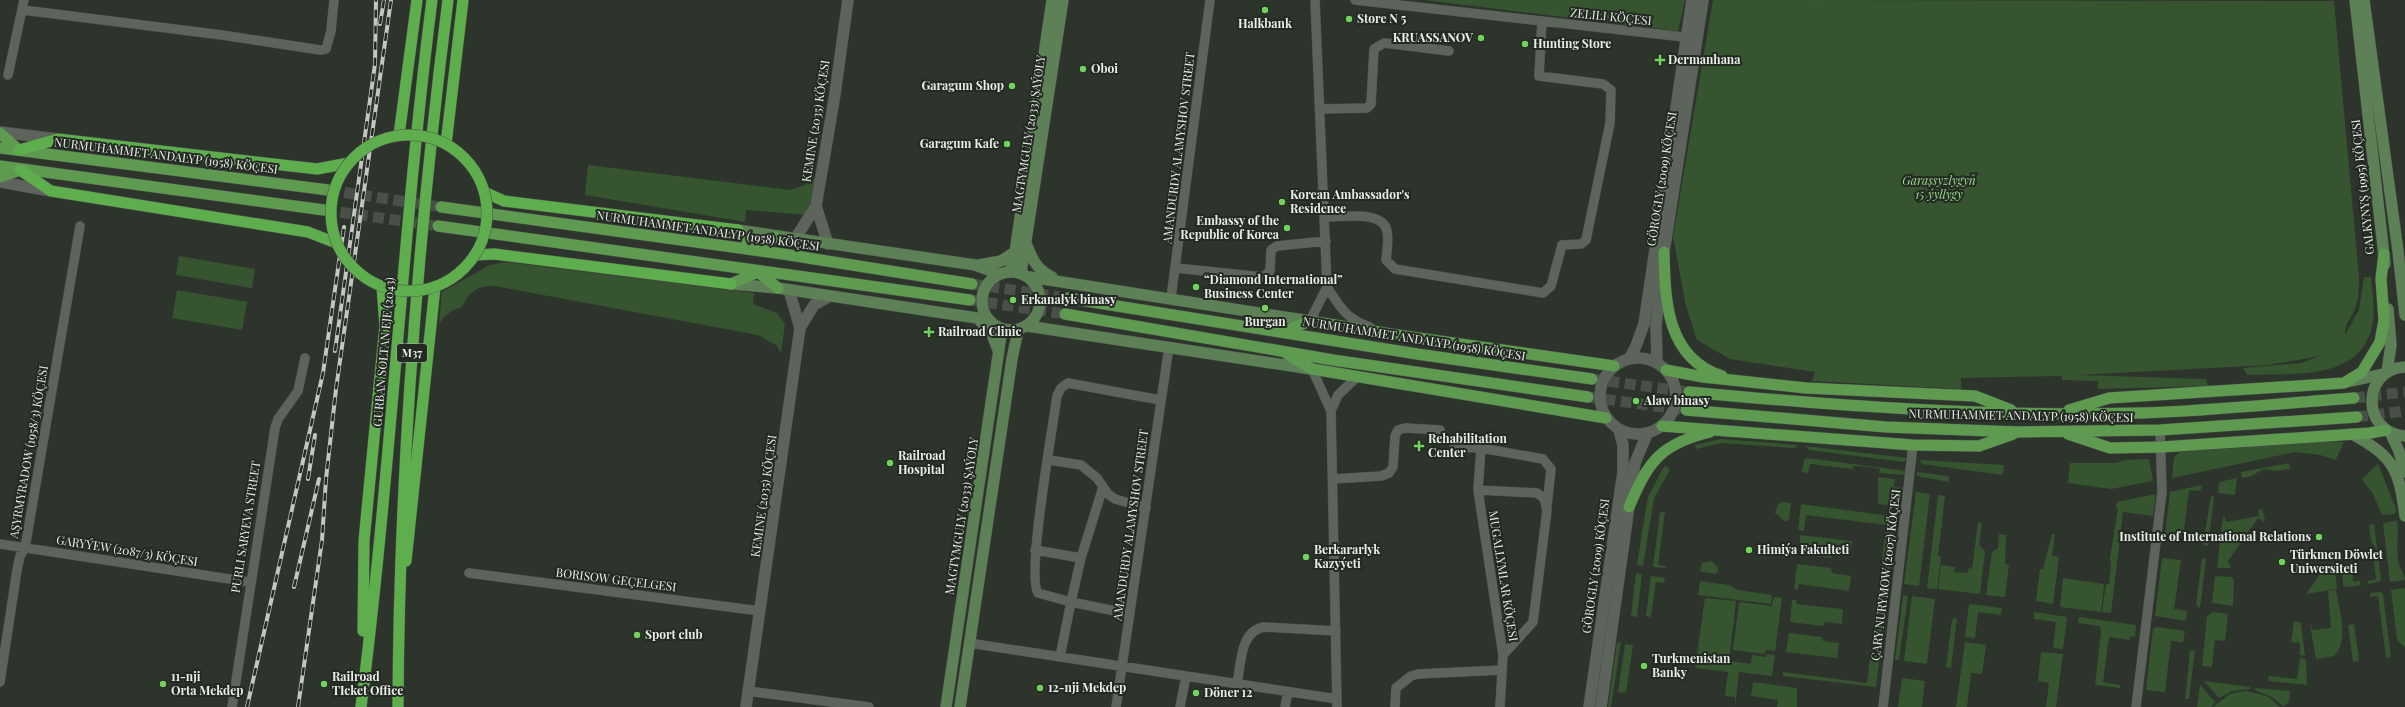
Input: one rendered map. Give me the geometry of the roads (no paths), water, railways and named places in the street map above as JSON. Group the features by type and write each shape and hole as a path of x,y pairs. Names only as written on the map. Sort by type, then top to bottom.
{"highway":[{"path":"399,135 417,0"},
{"name":"GURBAN SOLTAN EJE (2043)","path":"362,705 391,430 418,104 432,0"},
{"name":"M37","path":"398,707 398,629 402,507 414,310 428,161 448,0"},
{"path":"446,144 463,0"},
{"path":"399,135 420,136 446,144 462,156 476,174 484,192 487,216 484,236 475,255 462,270 435,287 405,291 382,287 364,278 350,265 336,243 332,226 331,210 337,182 349,163 366,148 382,139 399,135"},
{"path":"19,150 58,139 317,169 349,163"},
{"path":"20,170 51,191 99,200 308,232 336,243"},
{"path":"484,192 504,201 738,230"},
{"path":"475,255 494,254 731,284"},
{"path":"362,705 364,541 385,325 382,287"},
{"path":"398,629 412,514 435,287"}],"main road":[{"name":"MAGTYMGULY (2033) ŞAÝOLY","path":"1015,274 1015,252 1052,0"},
{"name":"MAGTYMGULY (2033) ŞAÝOLY","path":"1015,274 1025,241 1063,0"},
{"name":"GALKYNYŞ (1995) KÖÇESI","path":"2355,0 2384,254 2391,345 2385,373"},
{"name":"GALKYNYŞ (1995) KÖÇESI","path":"2364,0 2397,243 2405,315"},
{"path":"0,133 19,150"},
{"name":"NURMUHAMMET ANDALYP (1958) KÖÇESI","path":"0,148 328,190"},
{"path":"0,166 20,170 324,210"},
{"path":"0,177 20,170"},
{"name":"NURMUHAMMET ANDALYP (1958) KÖÇESI","path":"441,207 757,250 972,284"},
{"path":"438,226 758,272 970,300"},
{"path":"738,230 757,250 775,237"},
{"path":"738,230 775,237 975,265 1015,274 1172,298 1397,336 1614,366"},
{"path":"1025,241 1032,261 1040,271 1060,280"},
{"path":"975,265 1001,261 1015,252"},
{"path":"1664,252 1667,313 1675,333 1686,351 1713,373 1738,381"},
{"path":"2344,382 2362,372 2380,342 2384,320 2381,279 2384,254"},
{"path":"731,284 758,272"},
{"path":"758,272 778,288"},
{"path":"997,326 982,307 982,297 985,287 992,279 1015,274 1038,289 1041,302 1036,316 1022,328"},
{"path":"731,284 778,288 977,318 997,326 1048,328 1357,376 1606,418"},
{"name":"NURMUHAMMET ANDALYP (1958) KÖÇESI","path":"1067,298 1417,354 1592,379"},
{"path":"1065,314 1407,371 1588,397"},
{"path":"977,318 991,332 999,354"},
{"path":"1282,332 1310,321"},
{"name":"MAGTYMGULY (2033) ŞAÝOLY","path":"946,707 999,354 997,326"},
{"name":"MAGTYMGULY (2033) ŞAÝOLY","path":"960,707 1012,359 1022,328"},
{"path":"1012,359 1022,338 1048,328"},
{"path":"1397,336 1417,354"},
{"path":"1280,350 1312,369"},
{"path":"2059,413 2108,398 2344,382 2405,367"},
{"path":"1666,370 1738,381 1822,389 1975,396 2019,413"},
{"path":"1357,376 1407,371"},
{"path":"2385,373 2374,386 2370,400 2376,419 2388,431 2399,451 2405,472"},
{"name":"NURMUHAMMET ANDALYP (1958) KÖÇESI","path":"1689,392 1833,405 2019,413 2157,413 2354,398"},
{"name":"NURMUHAMMET ANDALYP (1958) KÖÇESI","path":"1686,410 1886,427 2018,432 2160,430 2357,417"},
{"path":"1662,426 1726,430 1802,438 1914,445 1979,446 2018,432"},
{"path":"1629,507 1646,470 1661,454 1690,438 1726,430"},
{"path":"2060,431 2110,448 2162,447 2388,431 2405,436"},
{"path":"2352,434 2380,452 2394,468 2400,479 2405,516"}],"street":[{"path":"8,75 24,0"},
{"path":"23,10 222,35 310,49 326,49 331,31 334,0"},
{"name":"KEMINE (2035) KÖÇESI","path":"828,244 816,206 835,94 848,0"},
{"name":"AMANDURDY ALAMYSHOV STREET","path":"1172,298 1210,0"},
{"path":"1310,321 1327,287 1326,217 1315,0"},
{"name":"ZELILI KÖÇESI","path":"1355,0 1696,39"},
{"name":"GÖROGLY (2009) KÖÇESI","path":"1629,359 1636,346 1644,324 1685,37 1692,0"},
{"name":"GÖROGLY (2009) KÖÇESI","path":"1657,363 1656,325 1664,252 1703,0"},
{"path":"1326,217 1376,217 1384,223 1388,232 1386,260 1395,269 1543,293 1548,290 1551,286 1562,245 1581,244 1586,240 1610,123 1612,98 1611,90 1603,84 1539,76 1542,21"},
{"path":"1320,109 1367,108 1371,104 1374,49 1384,42 1449,51"},
{"path":"0,133 58,139"},
{"path":"0,182 51,191"},
{"name":"NURMUHAMMET ANDALYP (1958) KÖÇESI","path":"795,239 816,206"},
{"name":"AŞYRMYRADOW (1958/3) KÖÇESI","path":"0,682 17,570 20,556 25,548 80,226"},
{"path":"1176,268 1262,277 1270,272 1271,250 1277,246 1326,241"},
{"path":"1327,287 1344,312 1355,322 1397,336"},
{"name":"KEMINE (2035) KÖÇESI","path":"746,707 800,328 789,290"},
{"path":"800,328 814,305 830,296"},
{"name":"AMANDURDY ALAMYSHOV STREET","path":"1116,707 1169,347"},
{"name":"PURLI SARYEVA STREET","path":"232,707 250,582 275,428 278,419 298,391 305,358"},
{"path":"1646,358 1657,363 1666,370 1674,384 1676,402 1670,418 1662,426 1647,434 1635,435 1619,430 1606,418 1601,408 1600,391 1606,375 1614,366 1629,359 1646,358"},
{"path":"969,642 1288,692 1337,703 1331,411 1312,369"},
{"path":"1331,411 1338,395 1357,376"},
{"path":"1130,614 1071,602 1038,593 1034,586 1035,550 1057,396 1061,388 1068,383 1160,400"},
{"path":"1333,479 1381,476 1389,473 1392,467 1395,436 1398,430 1404,428 1440,430"},
{"name":"GÖROGLY (2009) KÖÇESI","path":"1589,707 1623,472 1624,445 1619,430"},
{"path":"2136,707 2162,492 2162,447 2160,430"},
{"name":"GÖROGLY (2009) KÖÇESI","path":"1601,707 1635,463 1647,434"},
{"name":"ÇARY NURYMOW (2007) KÖÇESI","path":"1883,707 1914,445"},
{"path":"1454,447 1480,448 1543,459 1548,463 1550,469 1547,510 1533,622 1503,654"},
{"name":"MUGALLYMLAR KÖÇESI","path":"1480,448 1478,490 1503,654 1500,707"},
{"path":"1049,460 1081,465 1097,478 1116,499 1146,508"},
{"path":"1060,656 1081,558 1103,486"},
{"path":"1478,490 1537,494 1544,498 1547,510"},
{"name":"GARYÝEW (2087/3) KÖÇESI","path":"0,544 250,582"},
{"path":"1035,550 1081,558"},
{"name":"BORISOW GEÇELGESI","path":"469,573 760,611"},
{"path":"1236,684 1246,641 1251,632 1256,628 1264,627 1336,631"},
{"path":"1395,707 1396,688 1411,676 1418,674 1502,670"},
{"path":"1180,707 1186,676"},
{"path":"748,691 869,707"},
{"path":"1285,707 1288,692"}],"tunnel":[{"path":"328,190 441,207"},
{"path":"324,210 438,226"},
{"path":"972,284 1067,298"},
{"path":"970,300 1065,314"},
{"path":"1592,379 1689,392"},
{"path":"2354,398 2405,392"},
{"path":"1588,397 1686,410"},
{"path":"2357,417 2405,411"}],"railway":[{"path":"335,351 375,64 376,0"},
{"path":"380,24 384,0"},
{"path":"298,707 322,540 326,479 336,389 391,0"},
{"path":"247,707 323,373 344,227"},
{"path":"308,479 315,435"},
{"path":"294,587 319,479"}],"place":[{"name":"Halkbank","path":"1265,10"},
{"name":"Store N 5","path":"1349,19"},
{"name":"KRUASSANOV","path":"1481,38"},
{"name":"Hunting Store","path":"1525,44"},
{"name":"Dermanhana","path":"1660,60"},
{"name":"Oboi","path":"1083,69"},
{"name":"Garagum Shop","path":"1012,86"},
{"name":"Garagum Kafe","path":"1007,144"},
{"name":"Korean Ambassador's Residence","path":"1282,202"},
{"name":"Embassy of the Republic of Korea","path":"1287,228"},
{"name":"“Diamond International” Business Center","path":"1196,287"},
{"name":"Erkanalyk binasy","path":"1013,300"},
{"name":"Burgan","path":"1265,308"},
{"name":"Railroad Clinic","path":"929,332"},
{"name":"Alaw binasy","path":"1636,401"},
{"name":"Rehabilitation Center","path":"1419,446"},
{"name":"Railroad Hospital","path":"890,463"},
{"name":"Institute of International Relations","path":"2319,537"},
{"name":"Himiýa Fakulteti","path":"1749,550"},
{"name":"Berkararlyk Kazyýeti","path":"1306,557"},
{"name":"Türkmen Döwlet Uniwersiteti","path":"2282,562"},
{"name":"Sport club","path":"637,635"},
{"name":"Turkmenistan Banky","path":"1644,666"},
{"name":"11-nji Orta Mekdep","path":"163,684"},
{"name":"Railroad TIcket Office","path":"324,684"},
{"name":"12-nji Mekdep","path":"1040,688"},
{"name":"Döner 12","path":"1196,693"}],"park label":[{"name":"Garaşsyzlygyň 15 ýyllygy","path":"1939,188"}]}
